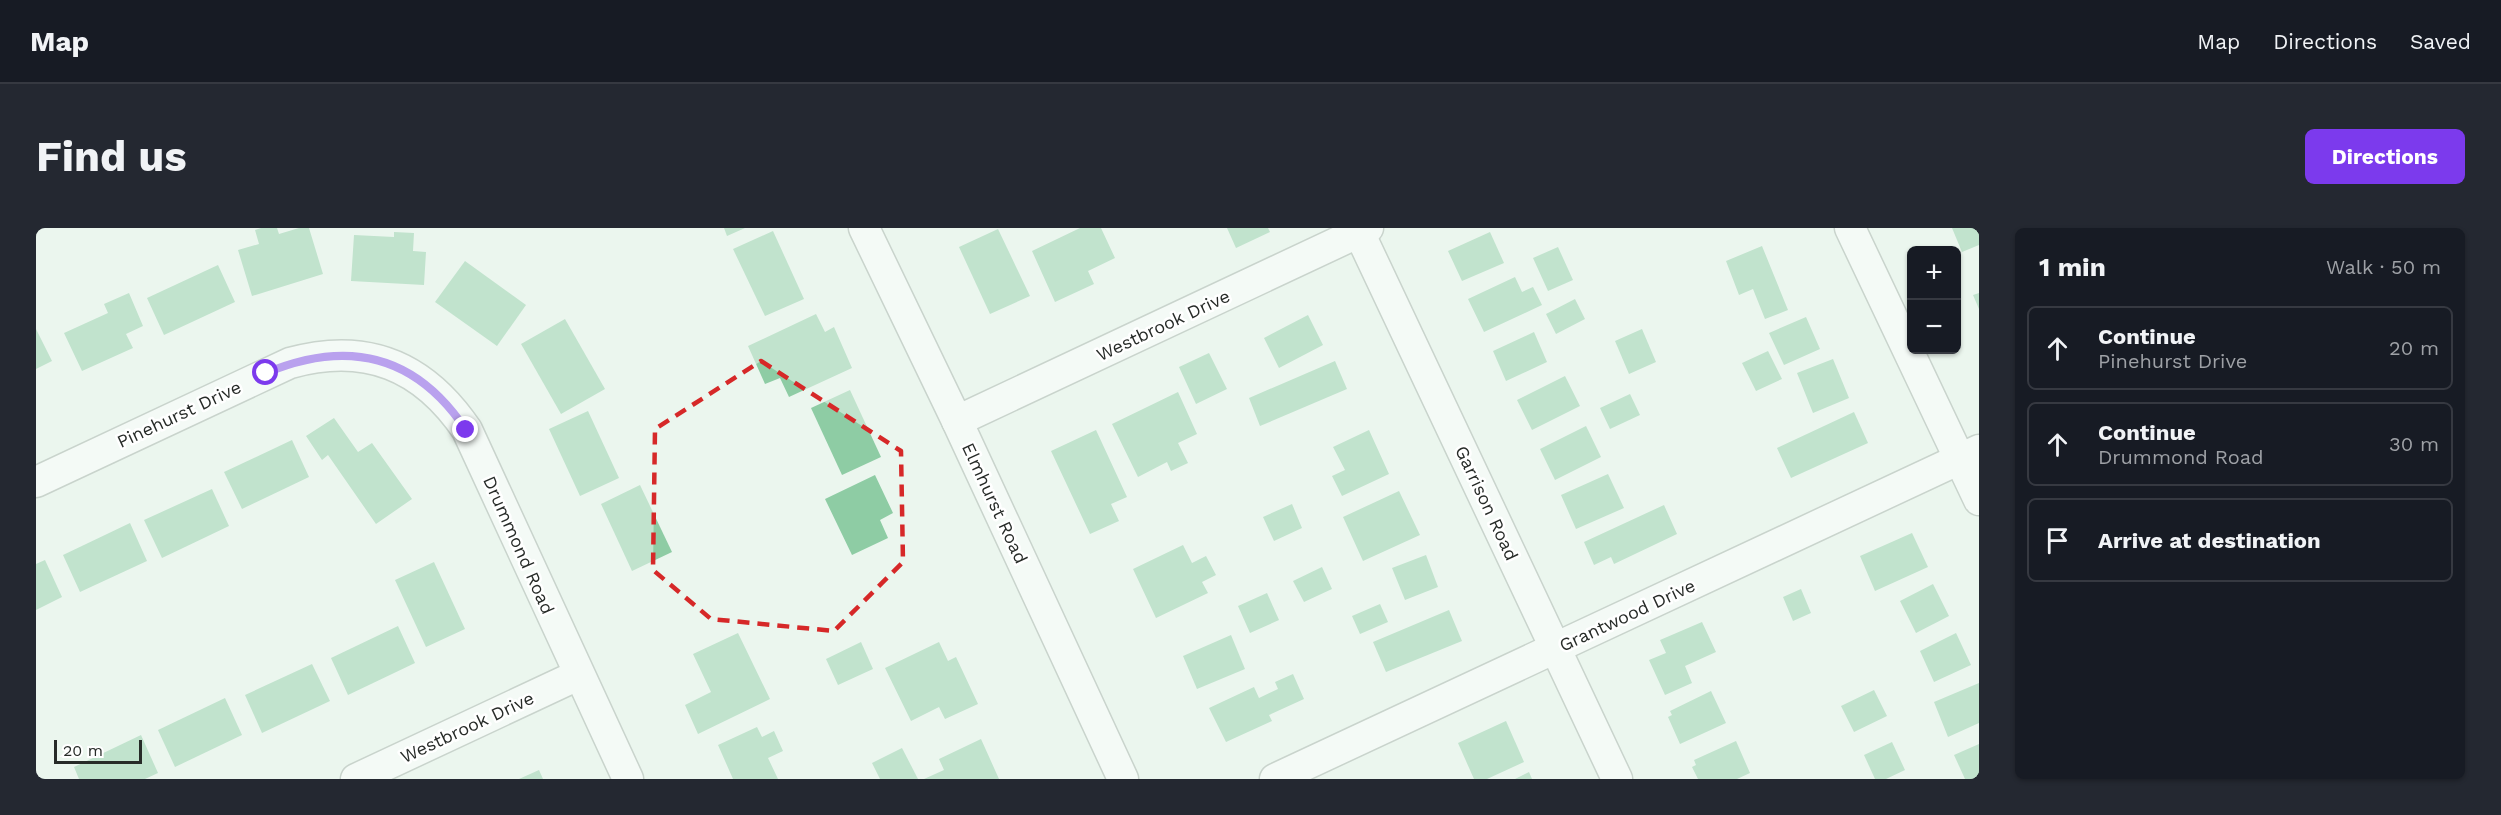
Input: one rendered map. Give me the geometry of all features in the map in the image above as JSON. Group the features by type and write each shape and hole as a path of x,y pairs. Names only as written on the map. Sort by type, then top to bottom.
{"street":[{"name":"Elmhurst Road","path":"864,228 1123,779"},
{"path":"1850,228 1969,455 1979,500"},
{"name":"Westbrook Drive","path":"957,422 1361,229"},
{"name":"Garrison Road","path":"1361,229 1617,779"},
{"name":"Pinehurst Drive","path":"36,482 290,363 323,356 362,357"},
{"name":"Drummond Road","path":"362,357 399,368 430,386 446,401 458,417 628,779"},
{"name":"Grantwood Drive","path":"1275,779 1969,455"},
{"name":"Westbrook Drive","path":"356,779 578,675"}],"highlighted area":[{"path":"761,361 901,451 903,562 834,631 711,619 653,570 655,429"}],"building":[{"path":"277,228 279,234 299,228 309,228 323,274 252,296 238,250 259,244 255,230"},
{"path":"724,228 745,228 727,236"},
{"path":"1080,228 1101,228 1115,258 1088,271 1094,284 1055,302 1032,251"},
{"path":"1227,228 1268,228 1270,232 1236,248"},
{"path":"1952,228 1979,228 1979,245 1962,252"},
{"path":"998,229 1030,296 990,314 959,247"},
{"path":"773,231 804,299 765,316 733,249"},
{"path":"394,232 414,233 413,251 426,252 424,285 351,281 354,235 394,237"},
{"path":"1490,232 1504,263 1462,281 1448,251"},
{"path":"1762,246 1788,310 1765,319 1753,289 1739,295 1726,261"},
{"path":"1558,247 1573,280 1548,291 1533,258"},
{"path":"465,261 526,305 497,346 435,302"},
{"path":"218,265 235,302 164,335 147,298"},
{"path":"1515,277 1522,292 1533,287 1542,305 1484,332 1468,299"},
{"path":"129,293 143,326 126,334 133,348 82,371 64,333 108,313 104,304"},
{"path":"1979,293 1979,309 1973,295"},
{"path":"1575,299 1585,319 1556,334 1546,314"},
{"path":"816,314 825,332 834,327 852,368 789,397 780,378 765,384 748,346"},
{"path":"1308,315 1323,345 1279,368 1264,338"},
{"path":"1806,317 1820,349 1784,365 1769,333"},
{"path":"565,319 605,389 561,414 521,344"},
{"path":"36,329 52,361 36,369"},
{"path":"1642,329 1656,362 1629,374 1615,341"},
{"path":"1534,332 1547,362 1506,381 1493,351"},
{"path":"1768,351 1782,379 1756,391 1742,363"},
{"path":"1209,353 1227,389 1196,404 1179,367"},
{"path":"1833,359 1849,398 1813,413 1797,373"},
{"path":"1335,361 1347,389 1260,426 1249,398"},
{"path":"1565,376 1580,406 1532,430 1517,400"},
{"path":"850,390 881,457 842,475 811,408"},
{"path":"1178,392 1197,434 1178,443 1188,463 1171,471 1167,462 1138,477 1112,424"},
{"path":"1630,394 1640,415 1610,429 1600,408"},
{"path":"588,411 619,478 580,496 549,429"},
{"path":"1854,412 1868,443 1791,478 1777,448"},
{"path":"334,418 358,452 372,443 412,499 376,524 328,455 322,460 306,436"},
{"path":"1586,426 1601,457 1555,480 1540,449"},
{"path":"1096,430 1127,497 1111,504 1119,521 1090,534 1051,451"},
{"path":"1369,430 1389,474 1342,496 1332,476 1345,470 1333,447"},
{"path":"292,440 309,477 242,509 224,472"},
{"path":"1608,474 1624,508 1576,529 1561,495"},
{"path":"875,475 893,513 880,520 888,538 852,555 825,499"},
{"path":"640,485 672,552 632,571 601,504"},
{"path":"212,489 229,526 162,558 144,520"},
{"path":"1399,491 1420,535 1363,561 1343,517"},
{"path":"1292,504 1302,528 1274,541 1263,517"},
{"path":"1664,505 1677,534 1614,564 1611,557 1594,565 1584,542"},
{"path":"130,523 147,561 80,592 63,555"},
{"path":"1912,533 1928,567 1875,591 1860,556"},
{"path":"1183,545 1192,563 1206,556 1216,575 1202,582 1208,593 1156,618 1133,569"},
{"path":"1426,555 1438,587 1405,600 1392,568"},
{"path":"45,560 62,597 36,610 36,564"},
{"path":"434,562 465,629 426,647 395,580"},
{"path":"1322,567 1332,589 1304,602 1293,581"},
{"path":"1933,584 1949,616 1916,633 1900,601"},
{"path":"1801,589 1811,613 1793,621 1783,597"},
{"path":"1267,593 1279,620 1250,633 1238,606"},
{"path":"1380,604 1388,622 1360,634 1352,616"},
{"path":"1449,610 1462,641 1386,672 1373,642"},
{"path":"1702,622 1716,652 1685,666 1692,683 1665,695 1649,660 1666,653 1660,640"},
{"path":"398,626 415,663 348,695 331,658"},
{"path":"738,633 770,699 698,734 685,705 711,692 693,654"},
{"path":"1956,633 1971,665 1934,682 1920,651"},
{"path":"1231,635 1245,669 1197,689 1183,656"},
{"path":"861,642 873,669 838,685 826,659"},
{"path":"939,642 948,661 956,657 978,704 945,719 939,707 911,721 885,668"},
{"path":"312,664 330,701 262,733 245,695"},
{"path":"1293,674 1304,699 1269,715 1272,721 1226,742 1209,708 1254,687 1259,698 1278,689 1275,682"},
{"path":"1979,683 1979,723 1948,737 1934,702"},
{"path":"1874,690 1887,716 1854,732 1841,706"},
{"path":"1711,691 1726,723 1680,744 1668,717 1672,715 1670,711"},
{"path":"225,698 242,735 175,767 158,730"},
{"path":"1506,721 1524,762 1487,779 1474,779 1458,743"},
{"path":"757,727 762,737 774,731 783,751 768,758 778,779 733,779 718,745"},
{"path":"141,735 158,773 145,779 79,779 74,767"},
{"path":"981,739 999,779 924,779 944,770 939,759"},
{"path":"1736,741 1750,773 1737,779 1698,779 1692,767 1696,765 1694,760"},
{"path":"1892,742 1905,770 1886,779 1875,779 1864,755"},
{"path":"1979,744 1979,779 1965,779 1954,755"},
{"path":"902,748 918,779 880,779 872,763"},
{"path":"539,770 543,779 519,779"},
{"path":"1529,772 1532,779 1515,779"}],"route":[{"path":"266,373 312,357 335,355 362,357 399,368 430,386 446,401 466,430"}]}
